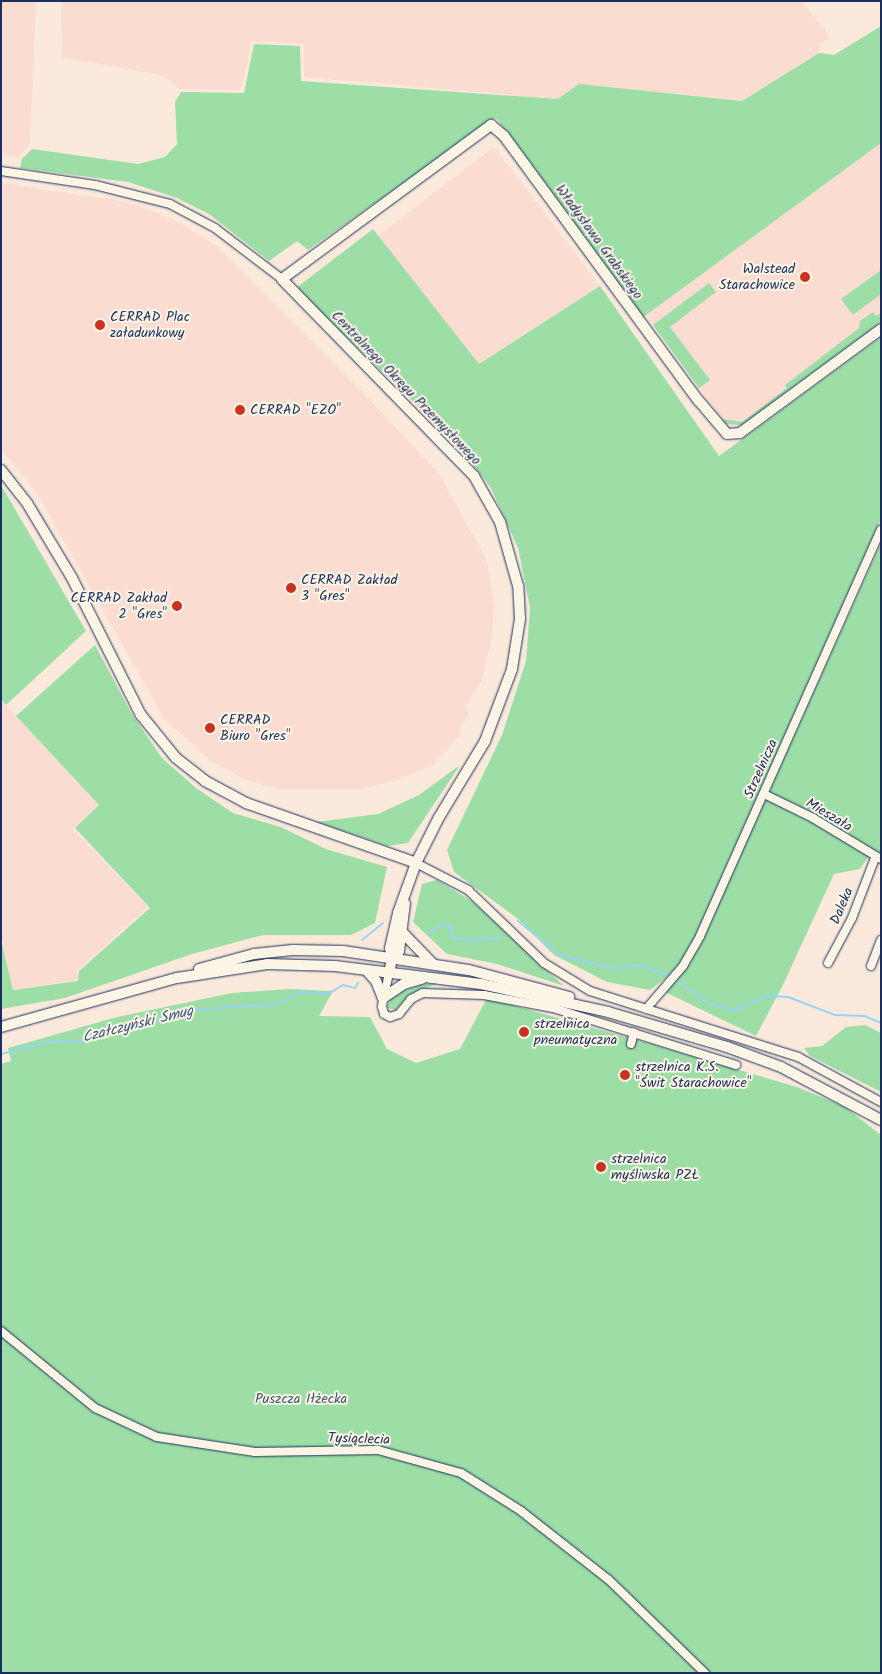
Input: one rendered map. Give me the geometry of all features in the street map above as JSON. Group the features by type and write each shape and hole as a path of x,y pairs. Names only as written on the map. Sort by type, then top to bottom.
{"street":[{"name":"Władysława Grabskiego","path":"282,279 490,125 504,136 717,425 727,434 739,434 881,329"},
{"name":"Centralnego Okręgu Przemysłowego","path":"1,171 102,187 170,204 215,228 282,279 466,467 495,511 514,568 520,619 512,669 485,741 438,819 416,863 405,897 397,935 399,951 392,959 389,973"},
{"path":"1,470 27,503 72,578 141,715 176,758 205,780 246,803 416,863 468,890 544,963 572,981 646,1009 798,1057 881,1102"},
{"name":"Strzelnicza","path":"646,1009 693,950 881,529"},
{"name":"Mieszała","path":"764,794 813,818 878,858"},
{"name":"Daleka","path":"828,963 852,918 878,858"},
{"path":"368,955 397,935 433,964"},
{"path":"871,966 881,940"},
{"path":"1,1027 177,978 254,954 318,950 368,955 433,964 513,981 608,1012 727,1047 781,1066 881,1120"},
{"path":"177,978 267,964 300,964 427,977 500,988 608,1012"},
{"path":"367,971 376,981 383,998"},
{"path":"389,973 382,1010 390,1017 400,1014 419,994 447,991 521,1001 634,1032 736,1065"},
{"path":"383,998 404,984 427,977"},
{"path":"631,1044 634,1032"},
{"name":"Tysiąclecia","path":"1,1331 95,1408 157,1437 255,1452 378,1450 461,1472 522,1512 609,1580 705,1673"}],"shaded area":[{"path":"1,1 36,1 30,144 18,157 1,154"},
{"path":"61,1 802,1 830,37 820,44 818,53 743,100 579,85 558,99 304,77 304,44 252,41 241,90 179,89 165,76 62,57"},
{"path":"881,143 881,322 741,426 726,424 646,315"},
{"path":"494,147 600,286 479,364 378,236"},
{"path":"1,183 127,202 175,220 219,248 369,399 439,474 487,561 494,605 492,638 482,680 464,708 469,714 458,731 461,734 433,765 395,781 359,789 279,789 246,780 213,762 165,720 37,493 1,449"},
{"path":"1,700 98,805 73,829 148,907 77,971 78,980 13,989 1,934"}],"green space":[{"path":"881,26 881,143 642,318 496,118 308,250 297,241 269,261 209,214 177,198 128,182 20,168 22,159 32,149 138,164 165,157 177,144 175,102 181,92 244,93 254,44 300,46 301,81 558,99 579,84 742,101 819,53 834,55"},
{"path":"373,229 479,364 600,286 719,456 881,337 881,519 693,945 675,971 650,990 607,982 554,955 517,918 454,872 447,850 502,735 526,661 530,608 518,548 491,488 456,443 296,288"},
{"path":"881,270 881,294 853,315 841,299"},
{"path":"709,283 716,292 670,327 710,380 699,388 653,325"},
{"path":"873,312 876,316 881,313 881,322 742,425 726,424 722,419 742,422 787,388 785,385 859,328 860,321"},
{"path":"1,485 86,631 6,705 1,699"},
{"path":"881,543 881,854 871,853 860,869 834,874 782,987 756,1036 665,992 699,946"},
{"path":"95,645 132,714 162,758 196,788 233,813 281,827 326,849 387,867 375,923 351,935 263,935 192,954 65,998 1,1009 1,939 13,990 78,981 79,971 150,908 75,828 99,805 16,716"},
{"path":"460,765 408,843 388,846 316,822 378,814 419,795"},
{"path":"437,880 472,901 564,986 497,964 447,954 413,922 422,884"},
{"path":"439,983 409,995 396,1010 387,1008 392,995 422,984"},
{"name":"Puszcza Iłżecka","path":"288,989 333,991 319,1016 370,1017 387,1049 416,1063 460,1049 487,998 629,1038 628,1043 635,1045 637,1040 797,1087 845,1107 881,1135 881,1673 1,1673 1,1064 11,1061 8,1048 117,1017 232,993"},
{"path":"865,1025 881,1033 881,1092 810,1056 804,1048 822,1046 846,1027"}],"waterway":[{"name":"Czałczyński Smug","path":"518,921 560,955 614,969 636,965 668,975"},
{"name":"Czałczyński Smug","path":"362,940 383,923"},
{"name":"Czałczyński Smug","path":"429,933 439,926 450,926 452,937 467,941 499,937"},
{"name":"Czałczyński Smug","path":"676,980 710,1004 734,1010 767,996 788,997 835,1015 865,1016 881,1023"},
{"name":"Czałczyński Smug","path":"1,1054 48,1042 84,1041 191,1010 279,1004 299,992 330,993 343,985 355,988 358,983"},
{"name":"Czałczyński Smug","path":"881,1068 881,1079"}],"place":[{"name":"Walstead Starachowice","path":"805,277"},
{"name":"CERRAD Plac załadunkowy","path":"100,325"},
{"name":"CERRAD \"EZO\"","path":"240,410"},
{"name":"CERRAD Zakład 3 \"Gres\"","path":"291,588"},
{"name":"CERRAD Zakład 2 \"Gres\"","path":"177,606"},
{"name":"CERRAD Biuro \"Gres\"","path":"210,728"},
{"name":"strzelnica pneumatyczna","path":"524,1032"},
{"name":"strzelnica K.S. \"Świt Starachowice\"","path":"625,1075"},
{"name":"strzelnica myśliwska PZŁ","path":"601,1167"}]}
